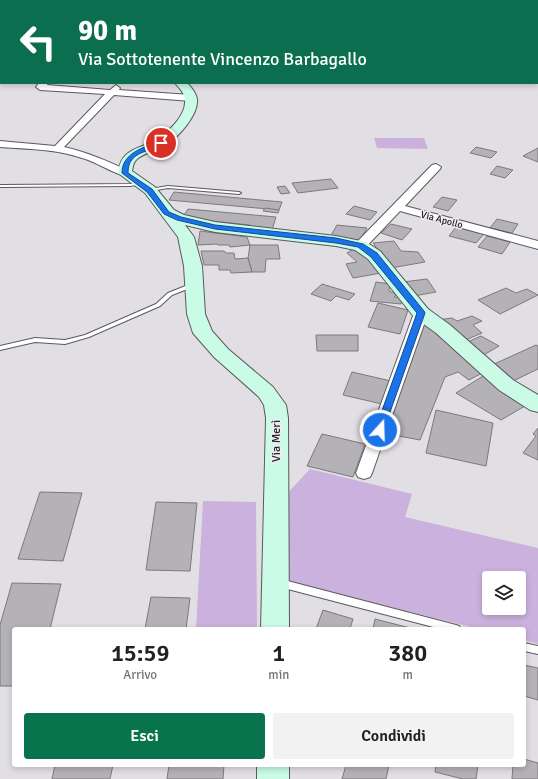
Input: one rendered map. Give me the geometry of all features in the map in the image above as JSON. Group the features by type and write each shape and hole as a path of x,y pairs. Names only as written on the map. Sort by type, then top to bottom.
{"street":[{"path":"43,84 40,87 191,98"},
{"path":"57,149 120,84"},
{"path":"125,173 125,166 128,160 136,153 161,143 170,136 184,118 190,107 191,98 182,84"},
{"path":"0,144 57,149 80,154 101,162 125,173 145,187 186,236 192,230 200,227 215,227"},
{"path":"360,246 436,167"},
{"name":"Via Apollo","path":"398,207 538,245"},
{"path":"166,213 179,219 215,227 336,241 360,246 374,255 421,313 443,329 506,385 538,405"},
{"name":"Via Merì","path":"186,236 193,266 196,314 203,333 221,352 266,392 275,405 277,418 275,627"},
{"path":"364,473 421,313"},
{"path":"273,767 273,779"}],"lane":[{"path":"0,186 168,187 239,193"},
{"path":"0,348 35,340 56,342 75,340 127,320 158,305 170,294 194,285"},
{"path":"276,582 448,627"},
{"path":"526,647 538,650"}],"shaded area":[{"path":"374,138 424,138 428,149 377,148"},
{"path":"310,469 412,494 405,517 538,548 538,644 526,641 526,627 471,627 281,580 282,499"},
{"path":"203,501 256,502 257,627 196,627"}],"building":[{"path":"476,147 497,152 491,158 470,153"},
{"path":"538,148 538,162 523,156"},
{"path":"497,166 513,170 505,178 490,174"},
{"path":"331,179 338,188 298,193 292,183"},
{"path":"285,186 290,193 281,194 277,187"},
{"path":"174,192 282,202 279,210 169,200"},
{"path":"442,197 457,200 448,211 433,207"},
{"path":"354,206 377,212 370,220 346,214"},
{"path":"265,208 279,210 278,213 263,211"},
{"path":"188,209 276,217 272,230 249,227 250,225 182,218"},
{"path":"497,219 518,224 512,233 490,228"},
{"path":"391,224 412,229 402,240 381,233"},
{"path":"337,225 367,228 360,240 330,237"},
{"path":"456,227 484,234 476,243 449,236"},
{"path":"200,231 247,237 250,245 230,247 229,245 217,244 198,245"},
{"path":"487,236 510,242 502,254 478,247"},
{"path":"394,241 401,251 418,252 425,262 391,268 373,243"},
{"path":"250,245 278,245 280,259 266,259 265,272 252,272 248,258"},
{"path":"355,248 369,256 381,273 353,278 346,264 357,262 347,253"},
{"path":"201,251 224,251 226,253 234,253 235,259 248,258 252,272 231,273 230,270 219,270 219,265 204,265"},
{"path":"427,279 436,292 414,296 403,282"},
{"path":"376,282 390,284 389,291 397,294 394,297 402,298 401,304 370,301"},
{"path":"322,284 355,294 349,300 336,296 331,301 311,294"},
{"path":"506,288 516,293 527,289 538,295 500,314 478,300"},
{"path":"378,303 408,310 400,334 368,327"},
{"path":"472,316 482,321 473,325 482,333 463,341 437,320 452,318 457,321"},
{"path":"423,320 484,372 469,380 458,372 445,377 420,440 383,433"},
{"path":"316,335 358,335 358,351 317,351"},
{"path":"481,336 499,346 482,356 465,343"},
{"path":"536,345 538,346 538,369 513,381 492,365"},
{"path":"352,372 391,381 382,404 343,395"},
{"path":"483,376 525,406 501,420 456,393"},
{"path":"436,410 493,423 486,466 426,453"},
{"path":"538,428 538,460 523,453 536,436 533,434"},
{"path":"322,434 365,444 353,477 307,466"},
{"path":"40,492 82,493 63,561 18,559"},
{"path":"156,502 197,503 190,571 146,570"},
{"path":"12,583 61,584 50,627 12,627 12,686 0,686 0,625"},
{"path":"151,597 190,598 186,627 145,627"},
{"path":"323,610 353,619 351,627 317,627"},
{"path":"375,619 406,627 373,627"},
{"path":"526,665 538,668 538,700 526,697"},
{"path":"526,760 538,763 538,779 512,779 513,767 526,767"},
{"path":"55,767 113,767 110,779 52,779"},
{"path":"169,767 224,767 223,779 167,779"},
{"path":"345,767 389,767 386,779 342,779"},
{"path":"436,767 478,767 476,779 463,779 435,772"}],"route":[{"path":"161,143 136,153 128,160 125,166 125,173 150,190 166,213 179,219 215,227 336,241 360,246 374,255 421,313 380,430"}]}
